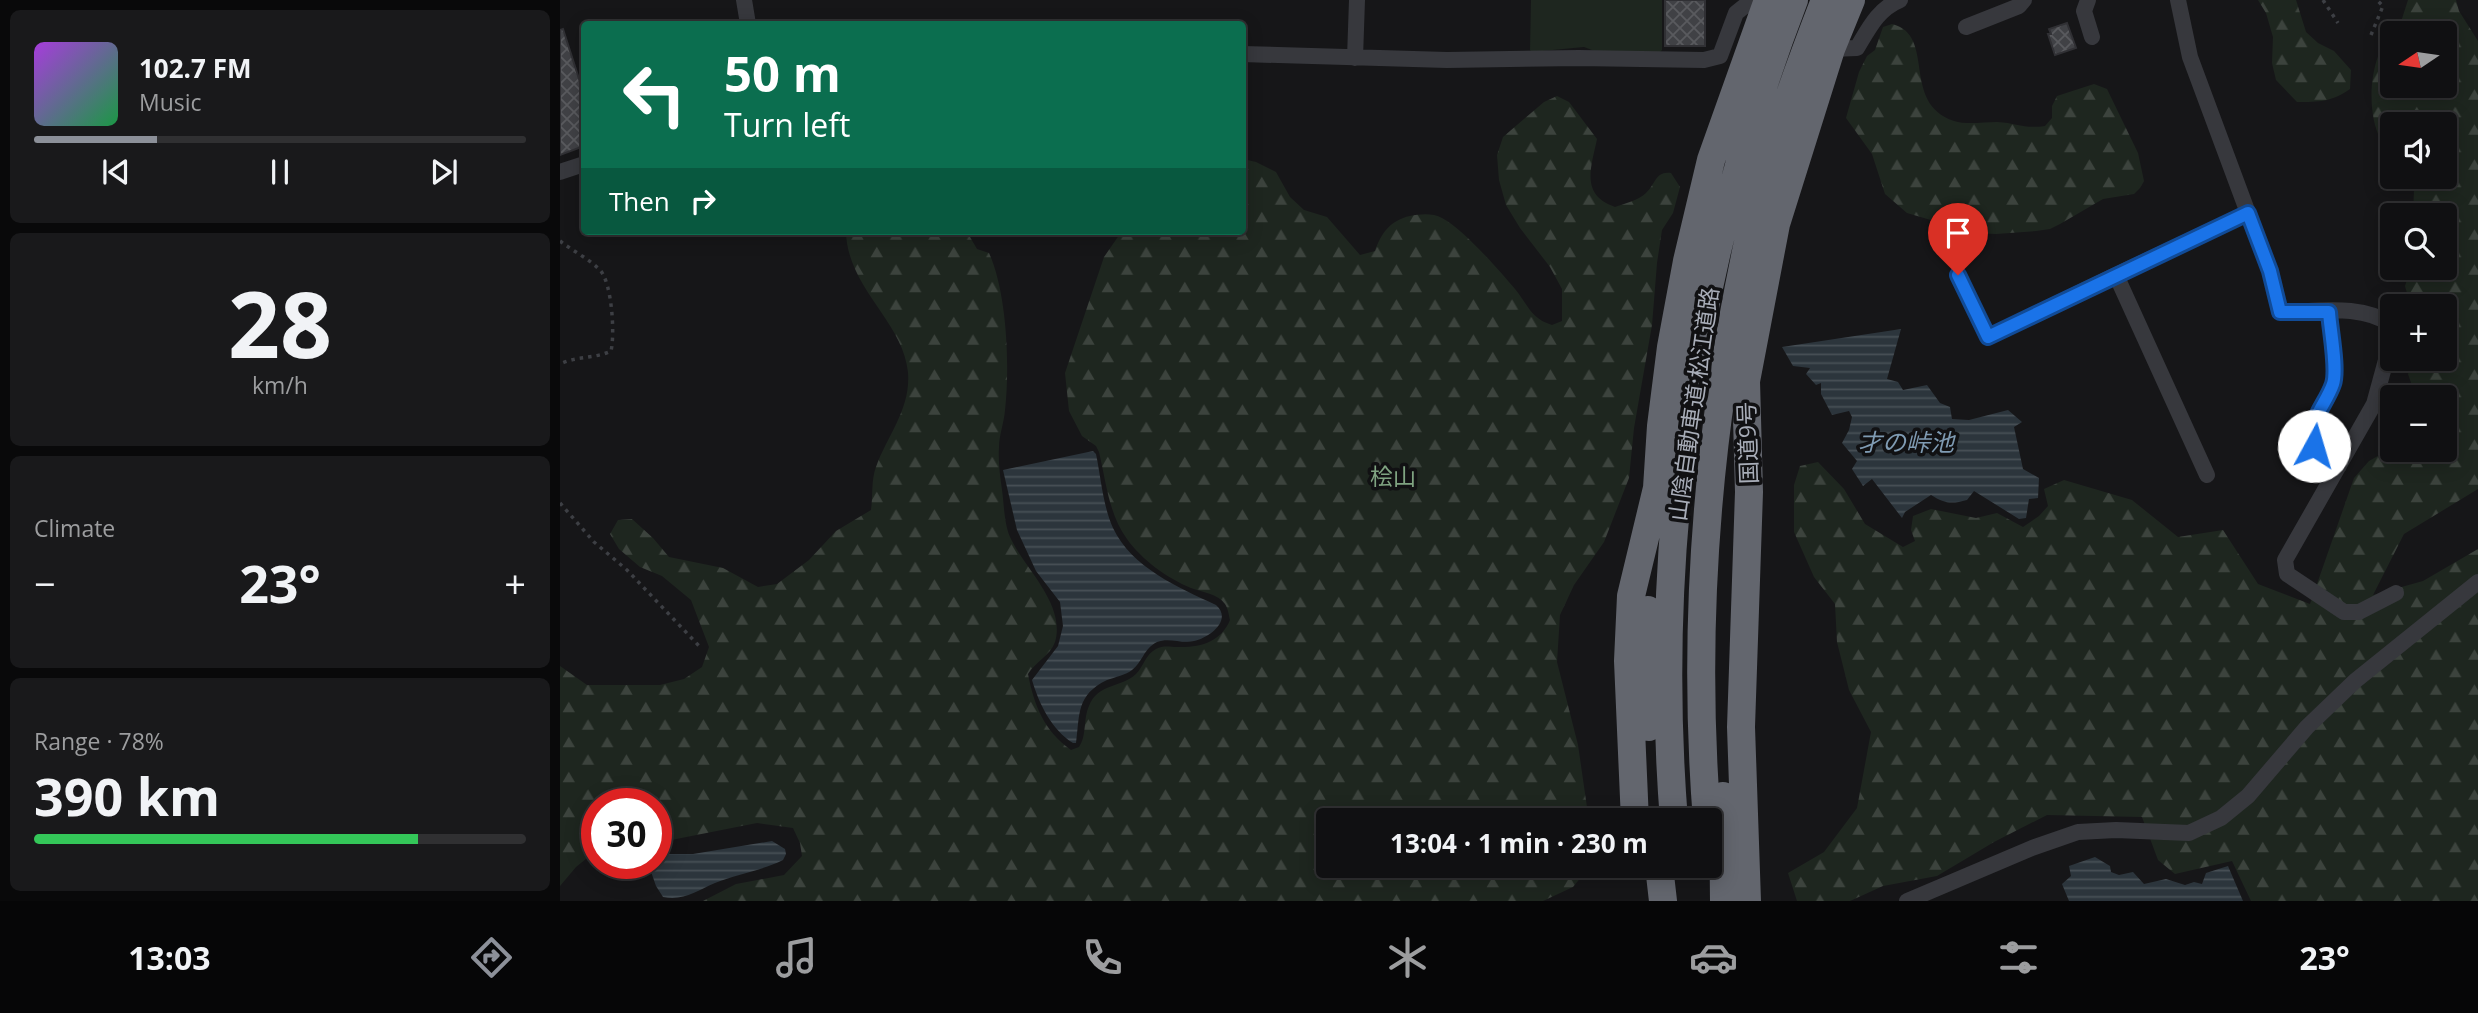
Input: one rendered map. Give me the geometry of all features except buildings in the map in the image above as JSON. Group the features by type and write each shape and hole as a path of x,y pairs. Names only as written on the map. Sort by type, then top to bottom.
{"highway":[{"name":"山陰自動車道;松江道路","path":"1673,808 1668,683 1671,569 1680,461 1695,354 1718,243 1748,135 1794,0"},
{"name":"山陰自動車道;松江道路","path":"1707,808 1702,680 1704,568 1713,462 1727,355 1747,245 1774,143 1825,0"},
{"name":"国道9号","path":"1747,901 1741,727 1749,492 1746,381 1776,224 1831,48 1851,0"},
{"path":"1652,808 1649,781 1648,610 1661,426 1671,347 1687,261 1711,160 1767,4"},
{"path":"1724,901 1722,811 1725,678 1735,484 1746,381"},
{"path":"1634,808 1628,661 1631,596 1657,488"},
{"path":"1641,878 1644,901"},
{"path":"1660,878 1663,901"},
{"path":"1679,878 1681,901"},
{"path":"1711,878 1713,901"}],"street":[{"path":"744,0 748,21"},
{"path":"1355,58 1357,0"},
{"path":"1831,48 1857,48 1886,5 1900,0"},
{"path":"1966,27 2019,6 2024,0"},
{"path":"2088,0 2084,11 2092,37"},
{"path":"2178,0 2190,57 2270,271 2280,312 2352,309 2380,318"},
{"path":"1246,54 1355,58 1704,60 1720,56 1736,13 1746,5 1767,4"},
{"path":"560,172 581,165"},
{"path":"1958,275 1988,337 2248,213"},
{"path":"2116,275 2207,474"},
{"path":"2329,312 2333,383 2317,413 2312,439 2320,453 2339,466"},
{"path":"2383,371 2374,404 2285,560 2287,574 2344,612 2359,612 2396,593"},
{"path":"1907,901 2032,848 2078,832 2116,830 2189,833 2221,818 2248,796 2307,727 2355,681 2478,582"}],"path":[{"path":"2323,0 2338,23"},
{"path":"2371,35 2383,6 2378,0"},
{"path":"560,241 603,272 607,283 614,339 611,351 603,355 576,358 560,364"},
{"path":"560,503 594,542 627,570 701,648"}],"green space":[{"path":"1531,0 1662,0 1662,50 1659,53 1597,52 1584,47 1532,52"},
{"path":"2258,0 2296,0 2306,32 2318,43 2334,51 2351,70 2350,89 2325,100 2297,102 2276,80 2272,63 2273,37 2266,13"},
{"path":"2408,0 2456,0 2459,11 2478,41 2478,489 2404,534 2373,595 2423,581 2478,549 2478,901 2251,901 2232,861 2175,874 2158,860 2142,817 2047,815 1937,876 1883,886 1850,901 1797,901 1788,873 1824,852 1857,808 1871,732 1849,690 1837,642 1835,604 1814,577 1794,532 1794,485 1800,466 1818,462 1844,489 1865,524 1903,547 1915,541 1911,530 1913,516 1931,509 1976,518 1997,513 2023,527 2048,506 2044,489 2064,480 2132,500 2178,537 2223,530 2258,584 2310,604 2354,478 2369,461 2380,455 2380,462 2457,462 2457,385 2412,385 2408,374 2410,371 2457,371 2457,294 2407,294 2405,286 2407,280 2457,280 2457,203 2413,203 2413,189 2457,189 2457,112 2380,112 2380,138 2373,113 2372,84 2380,51 2380,98 2457,98 2457,21 2401,21"},
{"path":"1892,24 1905,31 1913,41 1928,100 1938,112 1954,121 2045,126 2052,118 2052,106 2057,96 2094,84 2107,89 2138,153 2144,181 2140,188 2134,194 2103,199 2050,229 2036,231 1975,233 1907,213 1885,194 1872,154 1846,118 1859,72 1867,56 1875,50 1883,27"},
{"name":"桧山","path":"1557,96 1569,102 1597,139 1592,160 1592,188 1604,202 1615,207 1635,200 1646,193 1659,176 1666,173 1671,173 1680,187 1673,213 1662,230 1652,325 1634,428 1629,478 1604,542 1574,585 1560,615 1557,662 1578,745 1587,808 1316,808 1316,878 1580,878 1573,887 1543,901 703,901 736,884 784,875 802,856 800,843 793,828 757,823 672,840 672,788 581,788 581,863 560,886 560,666 587,685 660,685 684,679 702,667 709,647 691,600 662,576 640,567 619,549 610,534 618,520 632,519 669,557 723,568 758,587 777,584 809,560 836,531 871,510 874,472 902,410 908,372 896,336 855,270 847,235 970,235 977,249 989,253 1000,288 1006,330 1006,392 999,452 1005,520 1016,549 1049,600 1057,628 1053,647 1028,674 1033,696 1047,726 1071,750 1079,747 1081,743 1087,711 1098,693 1136,674 1149,654 1156,649 1202,645 1221,634 1230,620 1222,601 1164,574 1127,539 1112,509 1099,452 1096,446 1082,436 1069,411 1065,373 1104,257 1119,235 1246,235 1246,160 1276,172 1290,197 1304,210 1327,217 1360,255 1375,251 1388,228 1403,218 1426,214 1442,218 1480,250 1534,315 1552,325 1562,321 1562,289 1550,267 1506,205 1499,180 1497,155 1503,137 1544,102"}],"water":[{"name":"才の峠池","path":"1901,329 1887,379 1898,382 1903,390 1927,385 1940,403 1950,407 1952,419 1969,420 2008,410 2022,422 2014,427 2023,469 2039,478 2038,498 2029,499 2026,518 2019,519 1974,491 1967,500 1957,502 1945,502 1931,495 1905,512 1902,518 1872,479 1863,486 1852,469 1857,461 1842,443 1852,417 1849,411 1832,415 1821,394 1821,383 1816,385 1806,374 1810,368 1793,366 1782,347"},
{"path":"1093,451 1096,454 1110,519 1121,542 1157,575 1216,605 1222,617 1217,628 1200,639 1189,642 1157,642 1132,670 1097,686 1081,706 1076,743 1073,743 1065,738 1047,716 1032,680 1058,646 1063,626 1060,602 1036,571 1017,530 1003,470"},
{"path":"772,841 785,849 786,854 783,860 690,894 677,898 663,897 654,879 672,879 672,854 693,854"},
{"path":"2095,857 2110,866 2111,872 2119,875 2133,872 2144,884 2166,879 2185,885 2194,882 2202,884 2206,873 2228,866 2243,901 2069,901 2062,884 2071,876 2069,866"}],"route":[{"path":"1958,275 1988,337 2248,213 2270,271 2280,312 2329,312 2333,383 2317,413 2312,433 2314,446"}]}
